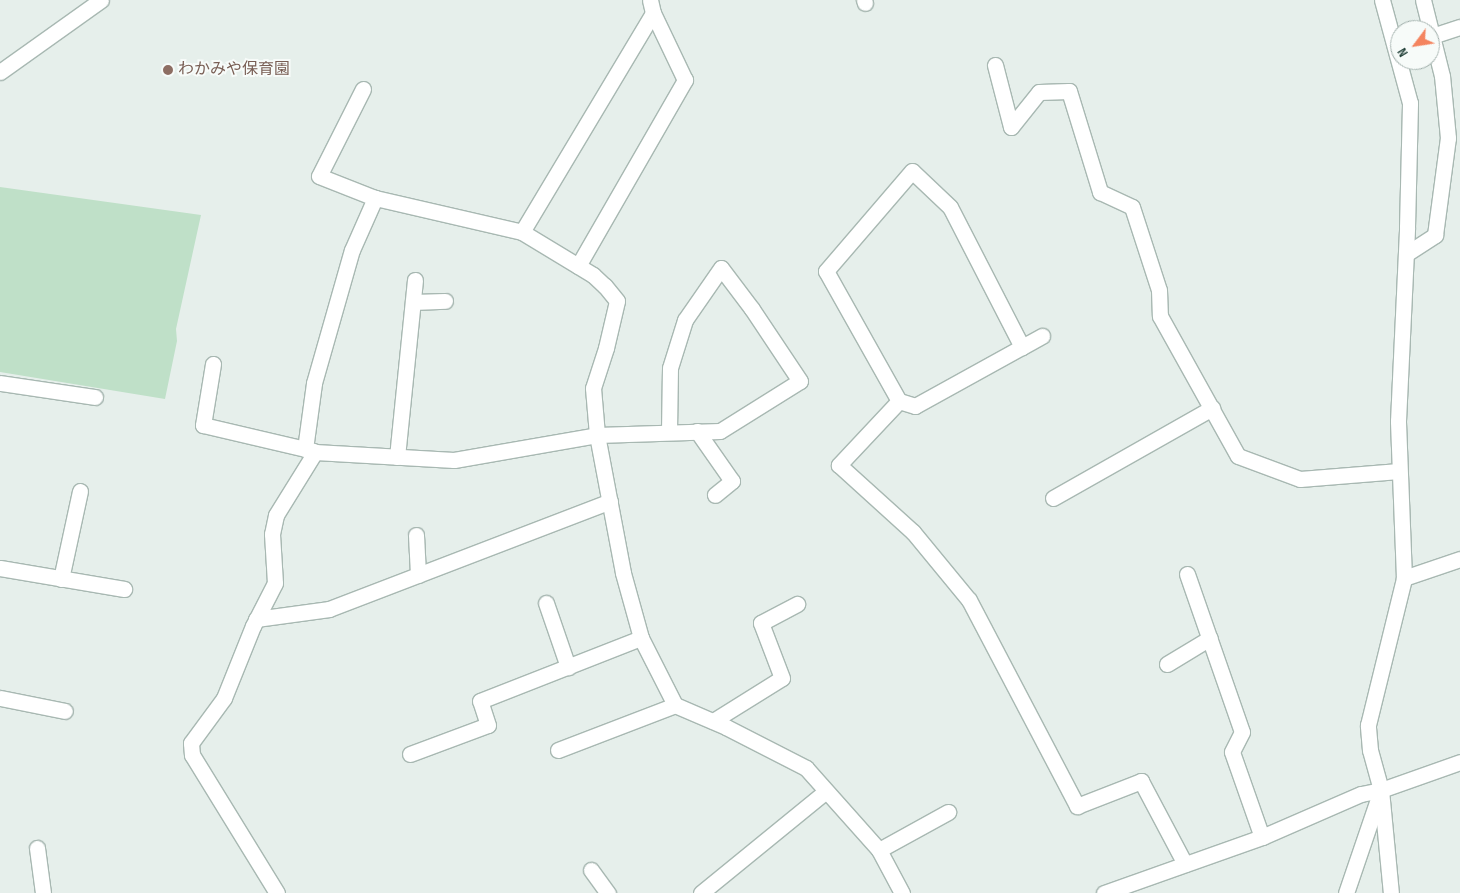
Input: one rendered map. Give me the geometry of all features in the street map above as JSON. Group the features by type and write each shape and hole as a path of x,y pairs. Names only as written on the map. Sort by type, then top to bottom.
{"street":[{"path":"0,72 101,0"},
{"path":"1382,0 1410,103 1406,254 1398,421 1404,578 1368,725 1370,750 1381,790 1392,893"},
{"path":"1423,0 1428,20"},
{"path":"522,232 652,6"},
{"path":"578,266 685,80 652,6"},
{"path":"1440,33 1460,27"},
{"path":"995,65 1011,127 1039,92 1069,90 1100,192 1132,207 1160,290 1160,316 1238,456 1300,479 1399,471"},
{"path":"1406,254 1435,234 1448,138 1440,68"},
{"path":"363,89 318,176 375,198 522,232 578,266 605,286 617,301 606,348 593,388 597,435 623,573 641,638 675,705 713,721 806,768 879,850 902,893"},
{"path":"1022,347 950,207 912,171 826,270 899,401 915,406 1042,336"},
{"path":"277,893 192,754 192,743 224,698 256,619 275,583 272,534 276,515 310,450 314,383 352,250 375,198"},
{"path":"213,364 203,425 310,450 454,460 597,435 720,431 800,381 752,309 721,268 685,320 670,368 669,432"},
{"path":"397,456 415,280"},
{"path":"413,302 446,301"},
{"path":"0,383 95,397"},
{"path":"899,401 839,465 913,532 969,600 1077,806 1141,781 1185,864"},
{"path":"1054,498 1212,408"},
{"path":"697,431 732,481 715,494"},
{"path":"61,578 80,491"},
{"path":"256,619 329,609 610,501"},
{"path":"416,535 418,575"},
{"path":"1404,578 1460,559"},
{"path":"0,568 124,589"},
{"path":"1187,574 1242,732 1232,752 1262,837"},
{"path":"546,603 568,667"},
{"path":"713,721 782,678 760,623 797,604"},
{"path":"410,754 488,726 480,701 641,638"},
{"path":"1167,664 1210,638"},
{"path":"0,698 65,711"},
{"path":"558,750 675,705"},
{"path":"1104,893 1262,837 1361,794 1381,790 1460,762"},
{"path":"702,893 826,790"},
{"path":"1346,893 1381,790"},
{"path":"879,850 948,812"},
{"path":"37,848 43,893"},
{"path":"591,870 608,893"}],"green space":[{"path":"0,187 201,215 176,329 177,341 165,399 0,372"}],"place":[{"name":"わかみや保育園","path":"168,70"}]}
